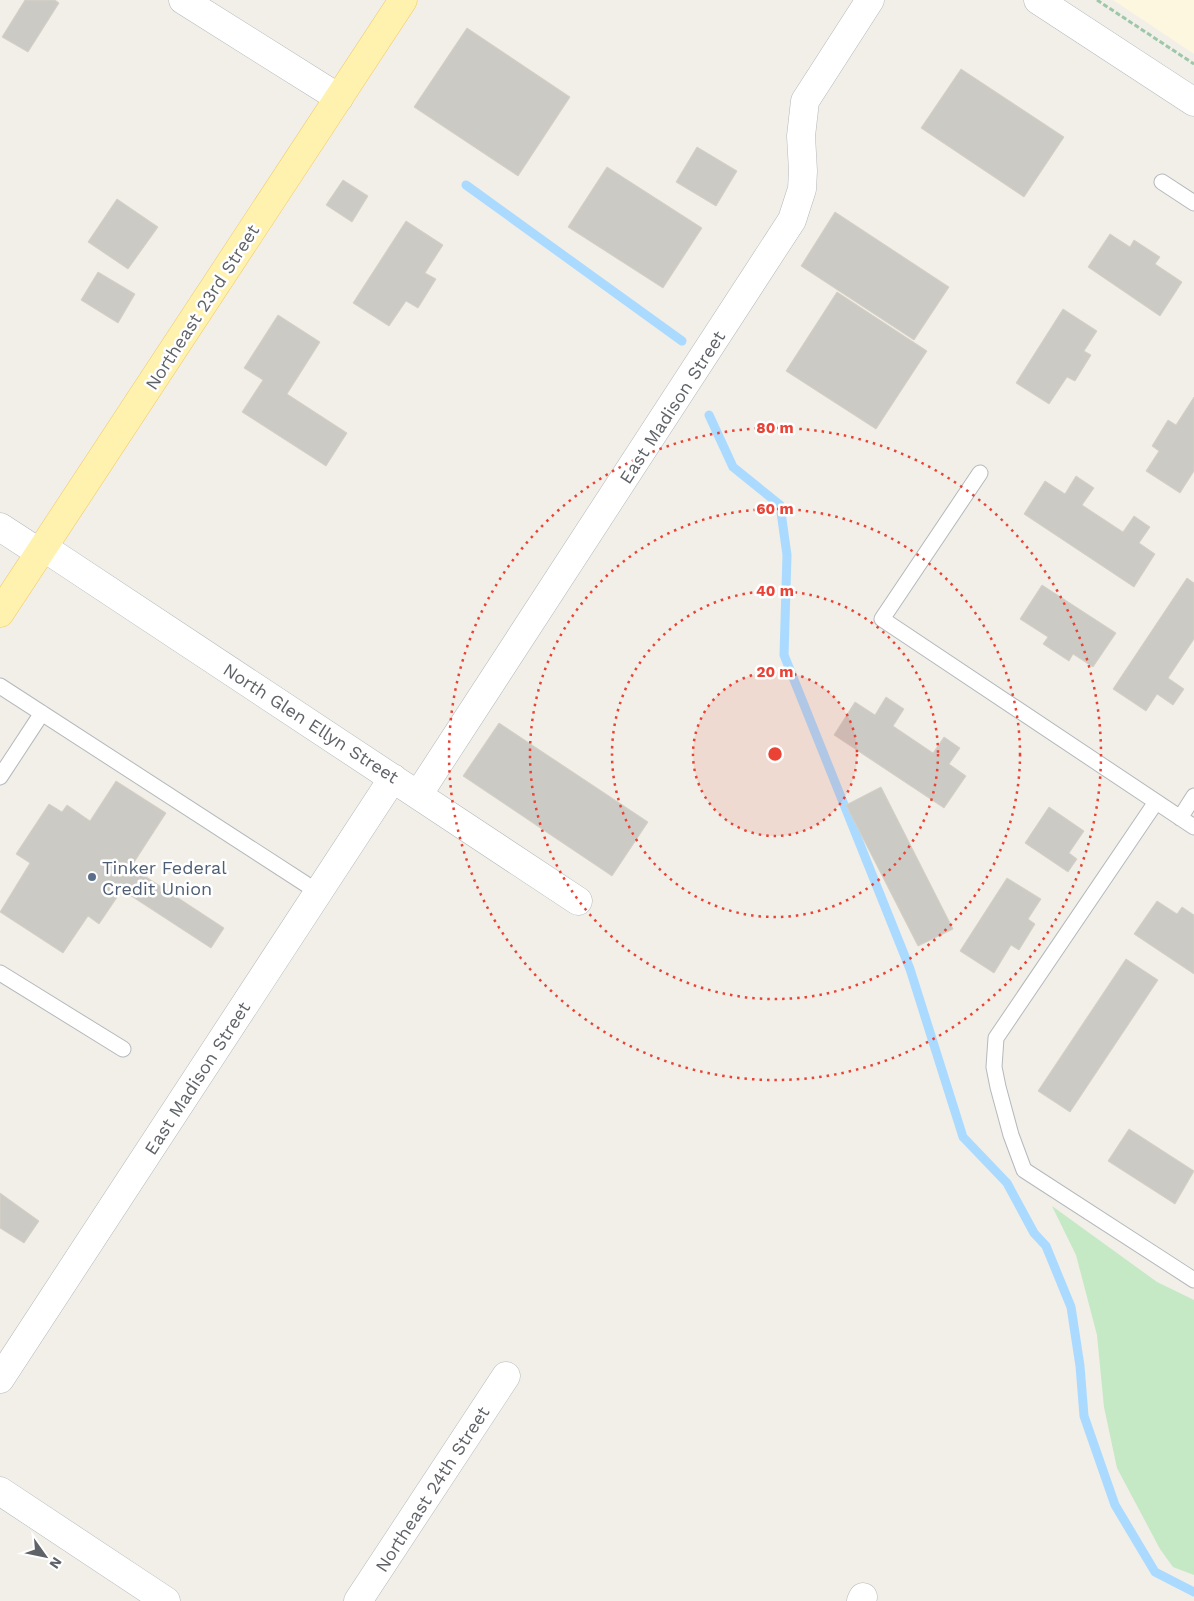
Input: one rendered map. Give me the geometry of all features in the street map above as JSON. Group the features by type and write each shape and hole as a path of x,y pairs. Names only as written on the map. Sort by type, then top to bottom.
{"main road":[{"name":"Northeast 23rd Street","path":"0,613 403,0"}],"street":[{"path":"183,0 339,98"},
{"name":"East Madison Street","path":"418,795 792,220 802,189 801,136 806,101 870,0"},
{"path":"1038,0 1194,102"},
{"name":"North Glen Ellyn Street","path":"0,527 41,550 393,778 578,901"},
{"name":"East Madison Street","path":"0,1379 393,778"},
{"name":"Northeast 24th Street","path":"358,1601 506,1376"},
{"path":"0,1491 166,1601"}],"lane":[{"path":"1162,182 1194,204"},
{"path":"980,472 882,620 1194,827"},
{"path":"0,686 318,892"},
{"path":"0,777 42,713"},
{"path":"1180,818 1194,796"},
{"path":"1156,802 996,1038 994,1067 1011,1135 1024,1170 1194,1280"},
{"path":"0,973 123,1049"}],"path":[{"path":"1097,0 1194,64"}],"shaded area":[{"path":"1113,0 1194,0 1194,54"}],"green space":[{"path":"1052,1206 1157,1282 1194,1300 1194,1575 1173,1567 1160,1549 1117,1468 1104,1407 1097,1335 1076,1255"}],"building":[{"path":"25,0 55,0 59,3 28,52 2,37"},
{"path":"467,28 570,97 518,176 414,107"},
{"path":"961,69 1064,137 1024,197 921,128"},
{"path":"697,147 737,171 716,206 676,182"},
{"path":"607,167 702,228 663,288 568,227"},
{"path":"343,180 368,196 352,222 326,205"},
{"path":"117,199 158,227 128,269 88,242"},
{"path":"835,212 949,287 914,340 801,266"},
{"path":"406,221 443,245 425,273 436,279 418,308 406,301 389,326 353,303"},
{"path":"1110,234 1130,247 1134,240 1160,257 1155,264 1182,282 1160,316 1088,267"},
{"path":"98,272 135,294 118,323 81,300"},
{"path":"837,292 927,351 876,429 786,371"},
{"path":"1063,309 1097,331 1084,351 1091,355 1075,381 1067,377 1049,404 1016,383"},
{"path":"278,315 320,342 287,394 347,433 326,466 242,412 263,380 244,368"},
{"path":"1194,397 1194,471 1180,493 1146,471 1159,451 1152,446 1168,420 1176,425"},
{"path":"1076,476 1094,488 1082,505 1123,532 1134,516 1150,527 1139,543 1155,554 1134,587 1024,514 1045,481 1065,494"},
{"path":"1187,578 1194,583 1194,639 1168,678 1184,689 1173,705 1157,694 1146,711 1113,689"},
{"path":"1042,585 1116,633 1093,667 1073,654 1069,661 1043,644 1048,637 1020,619"},
{"path":"886,697 904,709 893,726 933,753 944,737 960,748 949,764 966,776 944,808 834,735 855,702 875,715"},
{"path":"499,723 648,822 612,876 463,776"},
{"path":"116,781 166,813 131,867 224,928 211,948 122,890 99,924 88,916 63,953 0,912 30,863 16,854 49,804 62,812 67,805 90,821"},
{"path":"881,787 953,929 918,946 846,805"},
{"path":"1049,807 1084,831 1069,853 1077,859 1068,872 1025,843"},
{"path":"1007,878 1041,899 1028,919 1035,924 1019,950 1011,945 994,973 960,951"},
{"path":"1157,901 1177,914 1182,907 1194,915 1194,974 1134,934"},
{"path":"1126,959 1158,980 1070,1112 1038,1091"},
{"path":"1129,1129 1194,1171 1175,1204 1108,1161"},
{"path":"0,1193 39,1221 24,1243 0,1228"}],"waterway":[{"path":"466,185 682,341"},
{"path":"709,415 733,467 780,505 787,555 784,655 910,969 963,1137 1007,1183 1034,1233 1046,1246 1071,1307 1080,1366 1084,1416 1115,1505 1155,1572 1194,1592"}],"place":[{"name":"Tinker Federal Credit Union","path":"92,877"}]}
